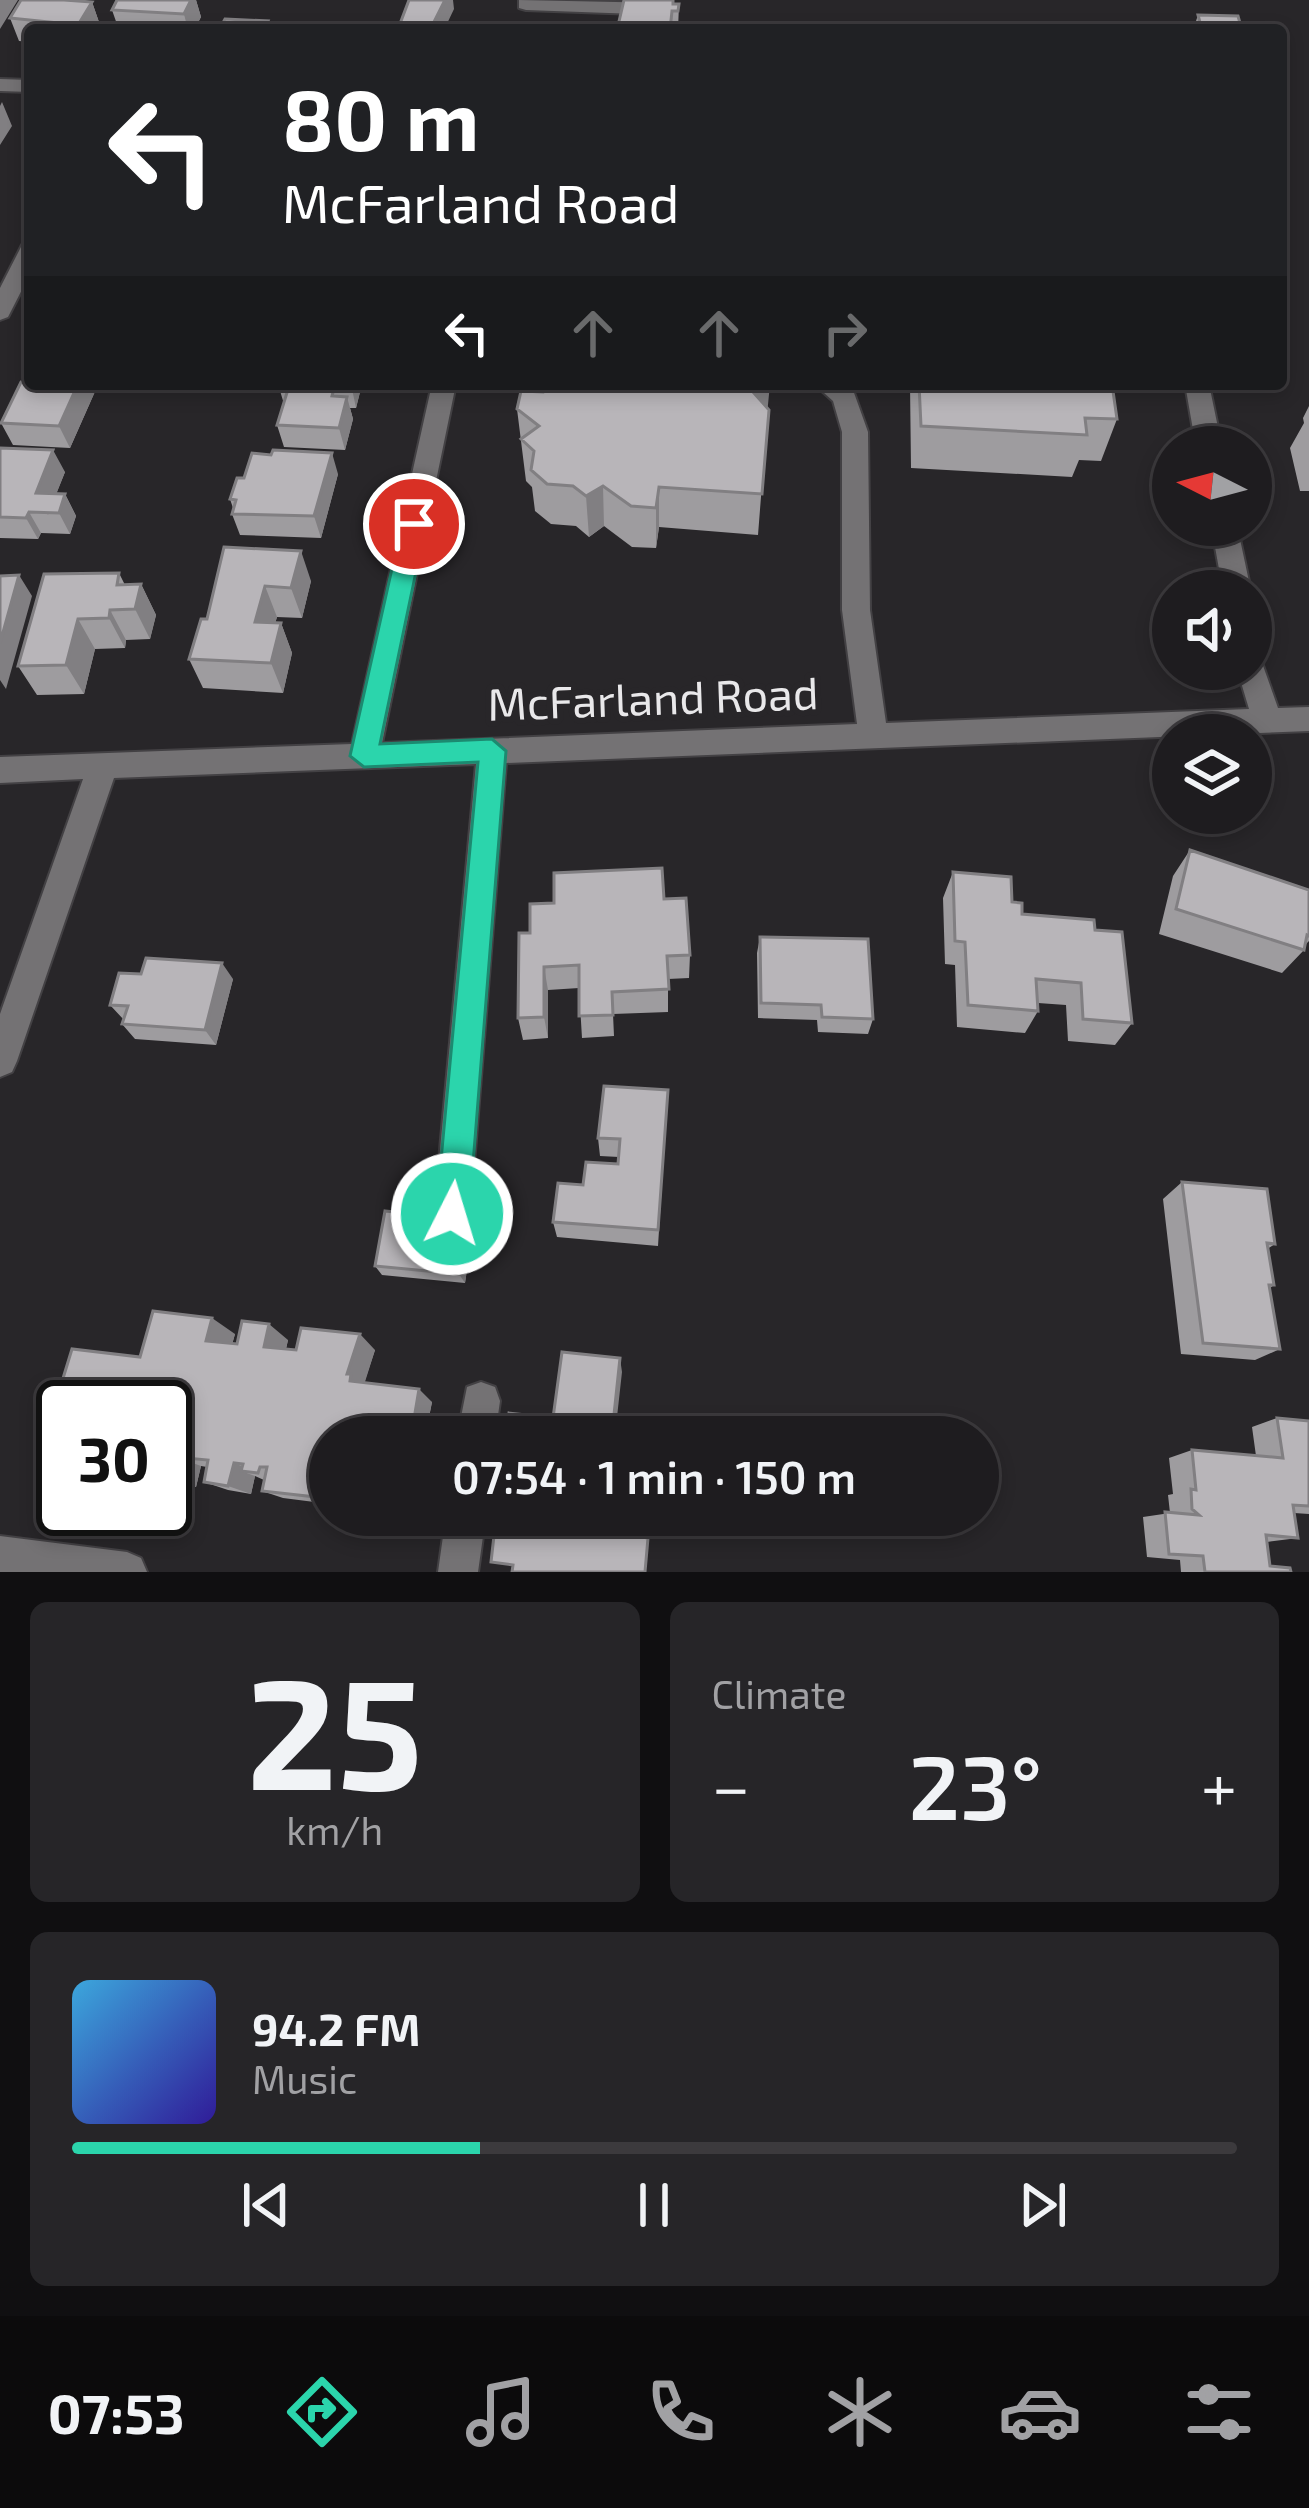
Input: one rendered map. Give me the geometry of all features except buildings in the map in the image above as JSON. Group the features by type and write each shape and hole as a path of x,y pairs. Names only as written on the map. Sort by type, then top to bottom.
{"street":[{"path":"527,2 676,10"},
{"path":"0,312 24,262"},
{"path":"364,756 443,390"},
{"path":"835,390 844,396 855,432 856,610 874,736"},
{"path":"1199,390 1205,426"},
{"name":"McFarland Road","path":"1272,721 1309,719"},
{"name":"McFarland Road","path":"0,770 1152,725"},
{"path":"452,1214 492,751"},
{"path":"0,1061 103,766"},
{"path":"458,1572 463,1536"},
{"path":"0,1556 128,1572"}],"route":[{"path":"414,524 364,756 492,751 452,1214"}]}
